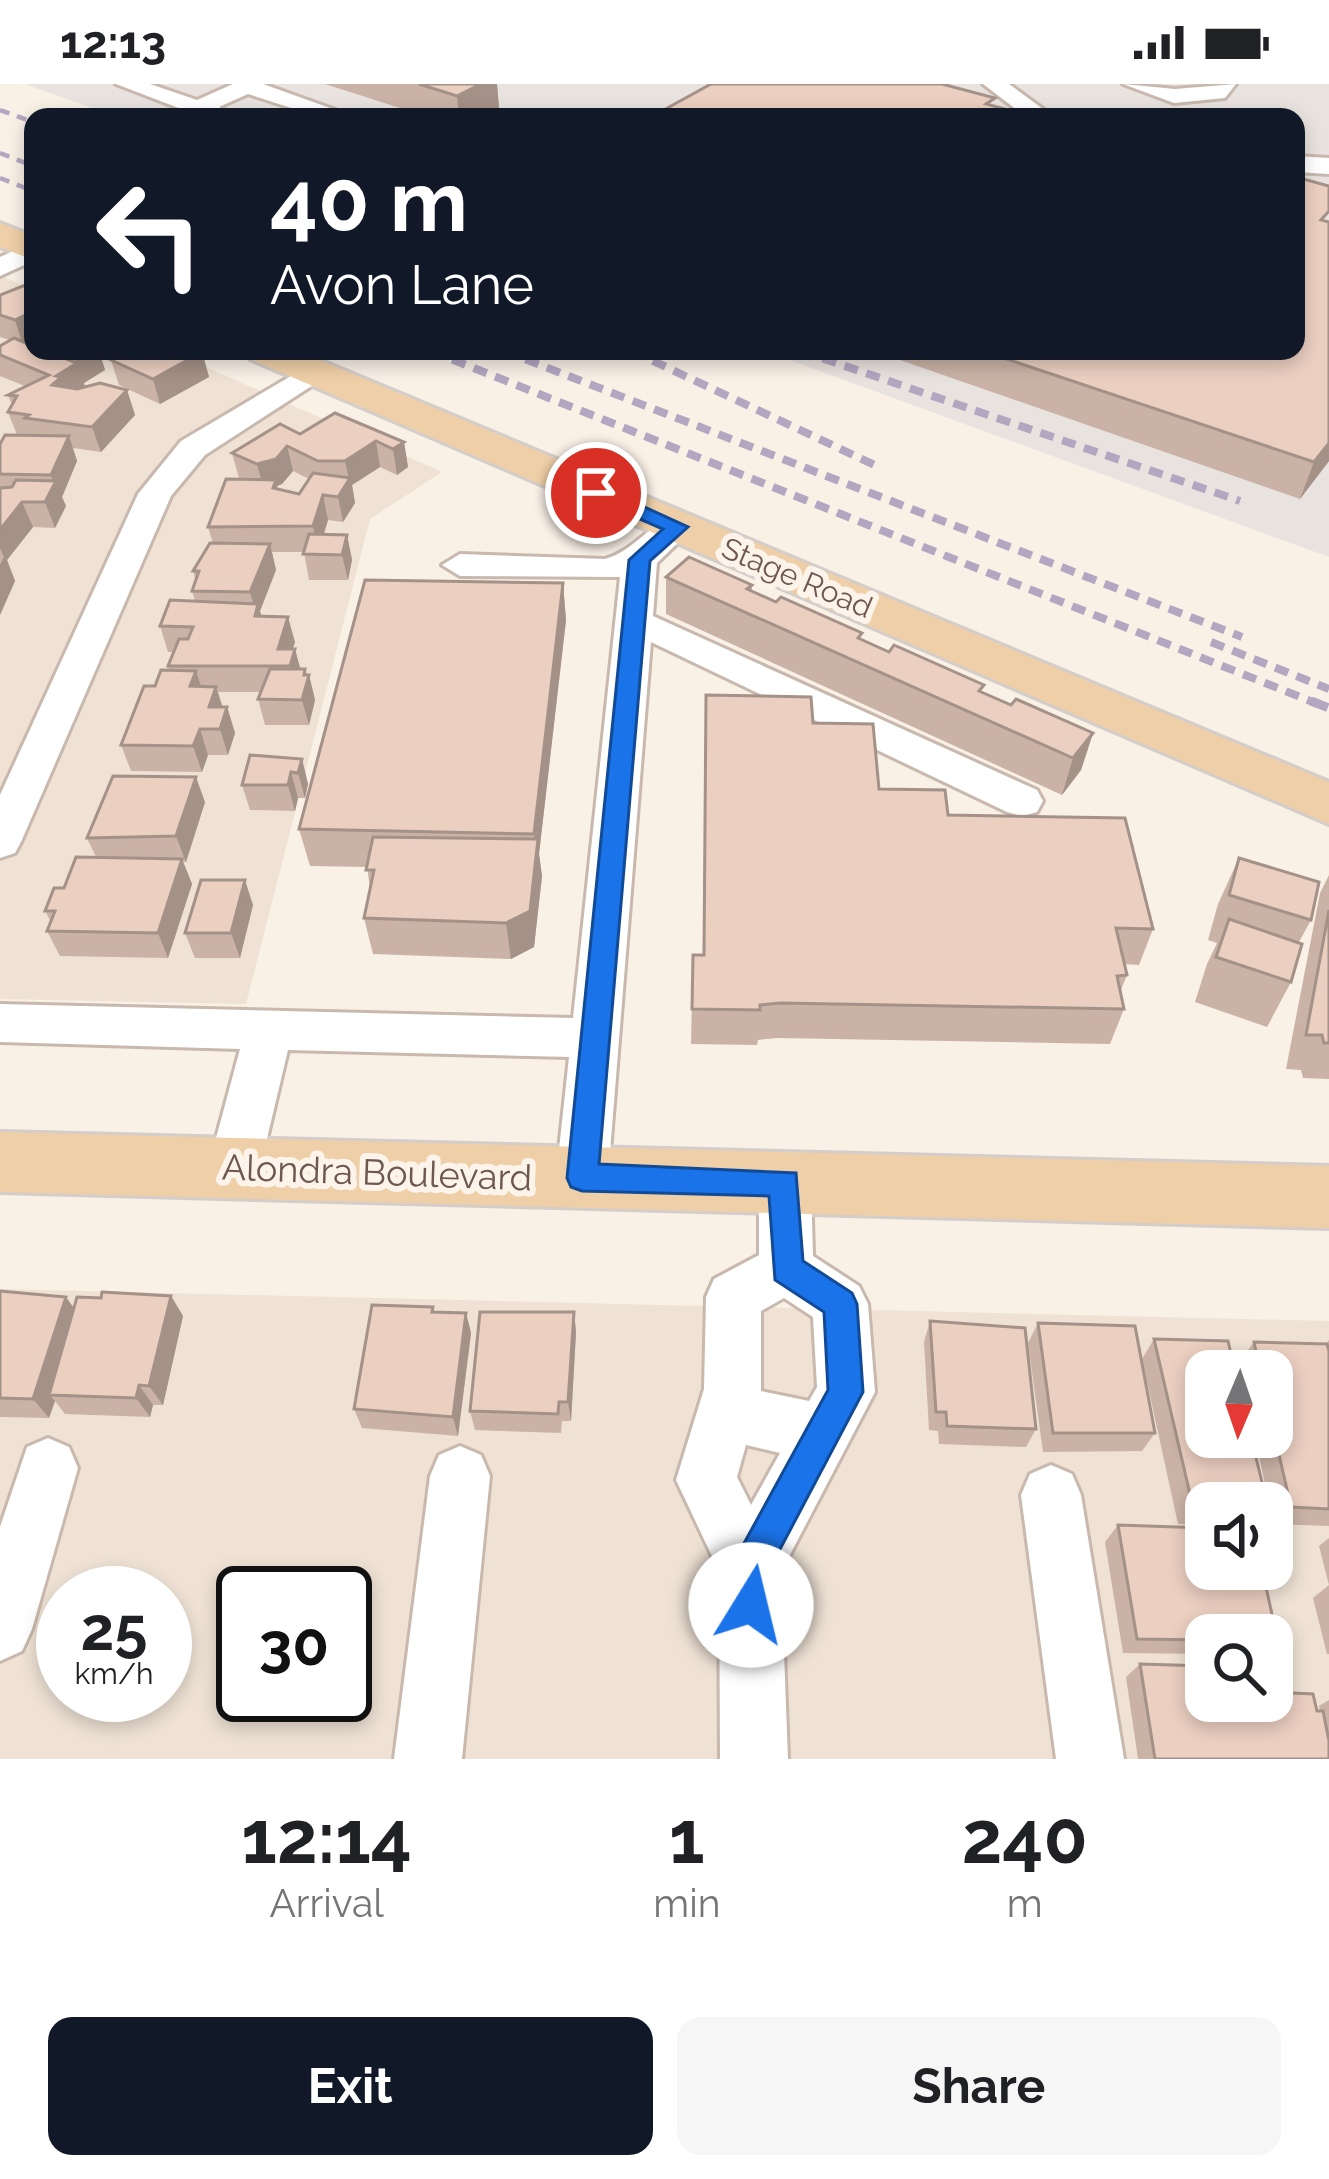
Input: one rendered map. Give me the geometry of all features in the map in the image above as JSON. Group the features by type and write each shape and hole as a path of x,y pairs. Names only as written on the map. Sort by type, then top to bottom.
{"main road":[{"name":"Stage Road","path":"284,360 1329,804"},
{"name":"Alondra Boulevard","path":"0,1162 1329,1197"}],"street":[{"path":"128,84 198,108 249,85 317,108"},
{"path":"994,84 1029,108"},
{"path":"1134,84 1174,96 1217,93 1226,84"},
{"path":"0,842 154,494 193,448 313,373"},
{"path":"460,565 607,570 640,560 677,527"},
{"path":"582,1178 640,560"},
{"path":"633,621 717,655 1022,801"},
{"path":"0,1023 596,1038"},
{"path":"234,1168 256,1029"},
{"path":"784,1183 787,1269"},
{"path":"754,1759 750,1567 706,1480 733,1389 733,1297 787,1269"},
{"path":"750,1567 846,1392 840,1304 787,1269"},
{"path":"726,1412 823,1433"},
{"path":"0,1629 48,1468"},
{"path":"428,1759 460,1476"},
{"path":"1051,1495 1090,1759"}],"shaded area":[{"path":"25,84 1329,84 1329,557 790,360 1305,360 1305,108 92,108"},
{"path":"0,275 24,286 24,360 190,360 442,472 370,519 246,1004 0,999"},
{"path":"0,1289 1329,1321 1329,1759 0,1759"}],"building":[{"path":"419,84 481,84 457,96"},
{"path":"711,84 942,84 995,98 986,104 1001,108 667,108"},
{"path":"1305,179 1329,186 1329,211 1321,220 1329,222 1329,443 1314,462 1010,360 1305,360"},
{"path":"24,286 24,316 15,320 0,315 0,295"},
{"path":"14,338 24,342 24,360 77,363 56,376 61,377 52,385 77,389 100,383 127,390 92,427 25,418 29,415 8,412 17,396 8,395 49,375 0,355 0,346"},
{"path":"111,360 187,360 153,379"},
{"path":"335,413 404,442 393,449 376,441 345,461 318,461 287,446 276,459 257,464 232,453 280,424 300,434"},
{"path":"5,435 69,436 51,475 0,474 0,444"},
{"path":"313,473 350,478 338,497 323,495 313,526 208,527 226,479 276,480 273,488 299,494"},
{"path":"16,480 56,481 45,502 22,502 0,530 0,488 12,487"},
{"path":"309,534 347,535 342,555 303,554"},
{"path":"210,543 270,544 250,592 192,591 199,571 193,571"},
{"path":"689,557 752,585 747,589 776,602 781,597 862,633 858,638 889,652 894,645 984,685 979,691 1011,705 1016,699 1093,733 1073,758 666,577"},
{"path":"365,580 563,583 534,834 299,829"},
{"path":"170,600 258,604 255,616 288,617 278,649 295,649 290,666 168,666 179,639 188,639 193,627 160,626"},
{"path":"270,669 305,669 304,675 309,675 302,700 258,699"},
{"path":"161,670 196,671 190,686 216,687 209,707 227,707 220,729 200,729 193,746 121,745 144,686 155,686"},
{"path":"706,695 811,697 813,723 873,724 879,789 945,790 948,815 1125,818 1153,929 1116,928 1127,975 1117,976 1124,1009 780,1003 760,1005 760,1010 692,1009 693,955 704,955"},
{"path":"250,755 302,759 288,785 242,785"},
{"path":"113,776 196,777 176,836 87,838"},
{"path":"373,837 538,839 530,911 506,923 364,918 374,870 366,870"},
{"path":"76,857 182,859 158,933 47,931 55,911 45,911 54,888 64,888"},
{"path":"1239,858 1319,882 1311,920 1229,895"},
{"path":"201,880 245,880 231,933 185,933"},
{"path":"1329,910 1329,1043 1324,1043 1322,1035 1306,1035"},
{"path":"1229,919 1302,944 1291,982 1216,957"},
{"path":"0,1291 66,1297 33,1399 0,1398"},
{"path":"102,1292 171,1296 149,1386 139,1385 136,1398 49,1395 77,1297 101,1298"},
{"path":"372,1305 466,1313 453,1417 354,1409"},
{"path":"480,1312 574,1312 568,1402 559,1402 558,1414 470,1411"},
{"path":"930,1321 1025,1328 1036,1429 947,1426 946,1412 936,1412"},
{"path":"1038,1323 1135,1326 1155,1433 1053,1433"},
{"path":"1154,1339 1228,1341 1230,1350 1185,1350 1185,1458 1256,1458 1262,1482 1187,1482"},
{"path":"1254,1342 1327,1344 1329,1509 1293,1507 1293,1482 1285,1482 1280,1458 1293,1458 1293,1350 1256,1350"},
{"path":"1118,1525 1185,1527 1185,1590 1267,1590 1272,1614 1185,1614 1185,1640 1137,1639"},
{"path":"1140,1664 1185,1665 1185,1722 1293,1722 1293,1693 1313,1694 1317,1711 1323,1711 1329,1741 1329,1759 1155,1759"}],"railway":[{"path":"0,110 24,119"},
{"path":"0,153 24,162"},
{"path":"0,178 24,187"},
{"path":"454,360 1318,704"},
{"path":"527,360 1242,637"},
{"path":"651,360 881,468"},
{"path":"827,360 1240,501"},
{"path":"1211,642 1329,689"},
{"path":"1311,701 1329,708"}],"route":[{"path":"596,493 677,527 640,560 582,1178 784,1183 787,1269 840,1304 846,1392 750,1567 751,1605"}]}
